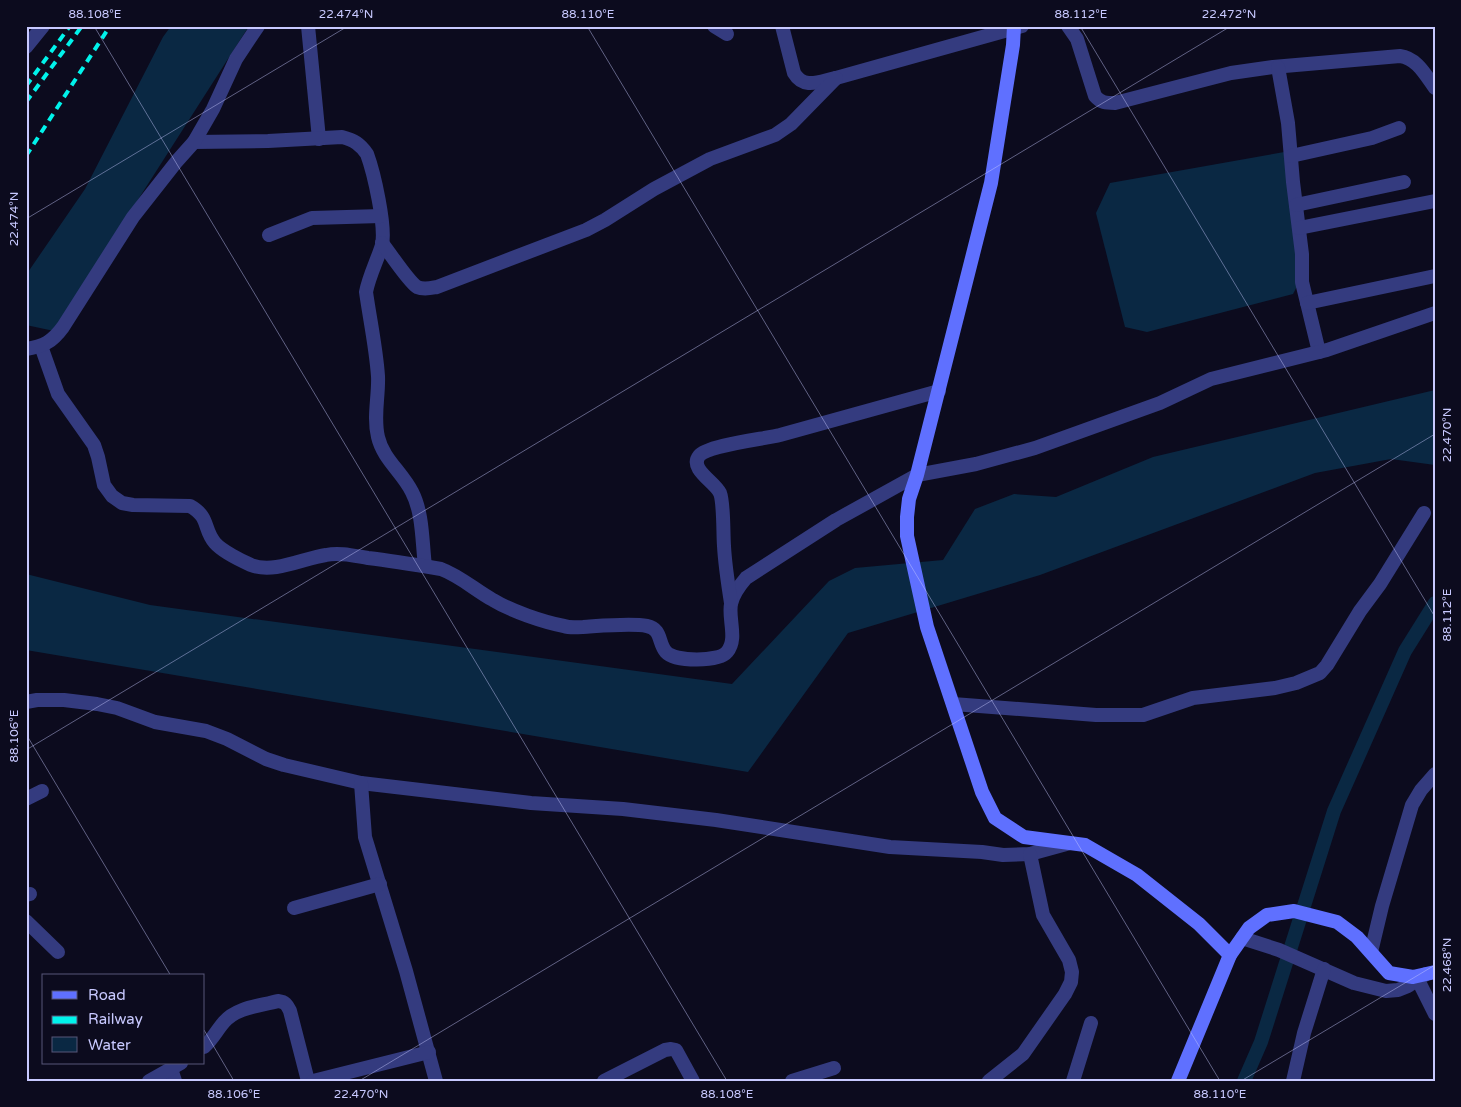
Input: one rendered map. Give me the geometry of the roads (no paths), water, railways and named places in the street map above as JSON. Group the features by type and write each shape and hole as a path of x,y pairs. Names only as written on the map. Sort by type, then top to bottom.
{"main road":[{"path":"1017,27 992,184 918,475 908,499 906,517 907,536 927,627 982,792 994,818 1024,837 1085,845 1137,874 1199,924 1230,955"},
{"path":"1178,1081 1230,955 1249,928 1267,915 1294,912 1338,922 1357,937 1389,973 1413,977 1426,975"}],"street":[{"path":"26,47 42,26"},
{"path":"26,349 41,346 57,335 63,327 133,217 194,142 236,59 258,26"},
{"path":"308,26 319,139"},
{"path":"714,26 727,34"},
{"path":"782,26 794,73 802,82 809,83 836,78 1017,27"},
{"path":"1068,26 1077,39 1095,96 1099,101 1105,103 1115,103 1231,73 1400,56 1407,57 1418,66 1435,88"},
{"path":"1278,67 1288,123 1302,254 1302,282 1319,352"},
{"path":"382,243 408,278 417,286 425,288 437,287 586,230 649,192 710,159 775,135 791,124 836,78"},
{"path":"1291,156 1358,142 1399,128"},
{"path":"194,142 342,137 353,140 362,146 370,161 383,232 382,243 368,281 366,292 378,377 376,421 378,436 388,459 401,475 415,499 419,514 426,566"},
{"path":"1296,205 1404,182"},
{"path":"1299,228 1435,201"},
{"path":"268,235 312,218 381,216"},
{"path":"1307,304 1435,276"},
{"path":"731,604 739,586 746,578 836,520 918,475 976,464 1035,448 1153,406 1211,379 1319,352 1435,313"},
{"path":"41,346 58,394 94,445 104,485 112,496 122,503 133,505 190,506 202,516 211,537 219,546 252,565 262,568 328,554 348,554 441,569 451,573 508,608 553,624 566,627 649,626 659,635 666,652 671,656 679,658 711,659 720,657 727,653 731,645 731,604 720,492 699,470 696,463 699,456 706,450 719,446 771,437 939,391"},
{"path":"953,704 1096,715 1143,715 1193,698 1275,688 1309,678 1327,666 1360,610 1380,584 1424,513"},
{"path":"26,702 64,700 117,708 154,722 206,731 266,759 361,783 531,803 622,809 716,820 890,847 982,852 1003,855 1030,854 1070,843"},
{"path":"1371,952 1382,906 1412,806 1421,790 1435,774"},
{"path":"361,783 365,837 436,1081"},
{"path":"26,799 42,791"},
{"path":"989,1081 1022,1054 1066,994 1071,982 1072,972 1069,960 1043,915 1030,854"},
{"path":"294,908 380,884"},
{"path":"26,921 58,952"},
{"path":"1242,938 1297,957 1354,982 1386,991 1398,990 1426,975 1435,1014"},
{"path":"1292,1081 1304,1032 1324,969"},
{"path":"205,1046 232,1014 243,1009 278,1001 283,1002 287,1005 290,1012 308,1081"},
{"path":"1073,1081 1091,1023"},
{"path":"604,1081 665,1050 671,1049 676,1050 693,1081"},
{"path":"313,1081 429,1052"},
{"path":"792,1081 834,1068"},
{"path":"149,1081 176,1071"}],"water":[{"path":"171,26 249,26 54,331 26,325 26,275 85,189 163,37"},
{"path":"1290,151 1309,263 1293,294 1147,332 1125,327 1096,213 1110,183"},
{"path":"1435,390 1435,465 1391,459 1315,473 1040,575 848,633 748,772 26,650 26,574 150,605 732,684 829,581 855,568 943,560 975,509 1014,494 1056,497 1153,457"}],"waterway":[{"path":"1244,1081 1261,1042 1334,811 1405,651 1435,603"}],"railway":[{"path":"26,86 70,26"},
{"path":"26,102 82,26"},
{"path":"26,156 110,26"}]}
